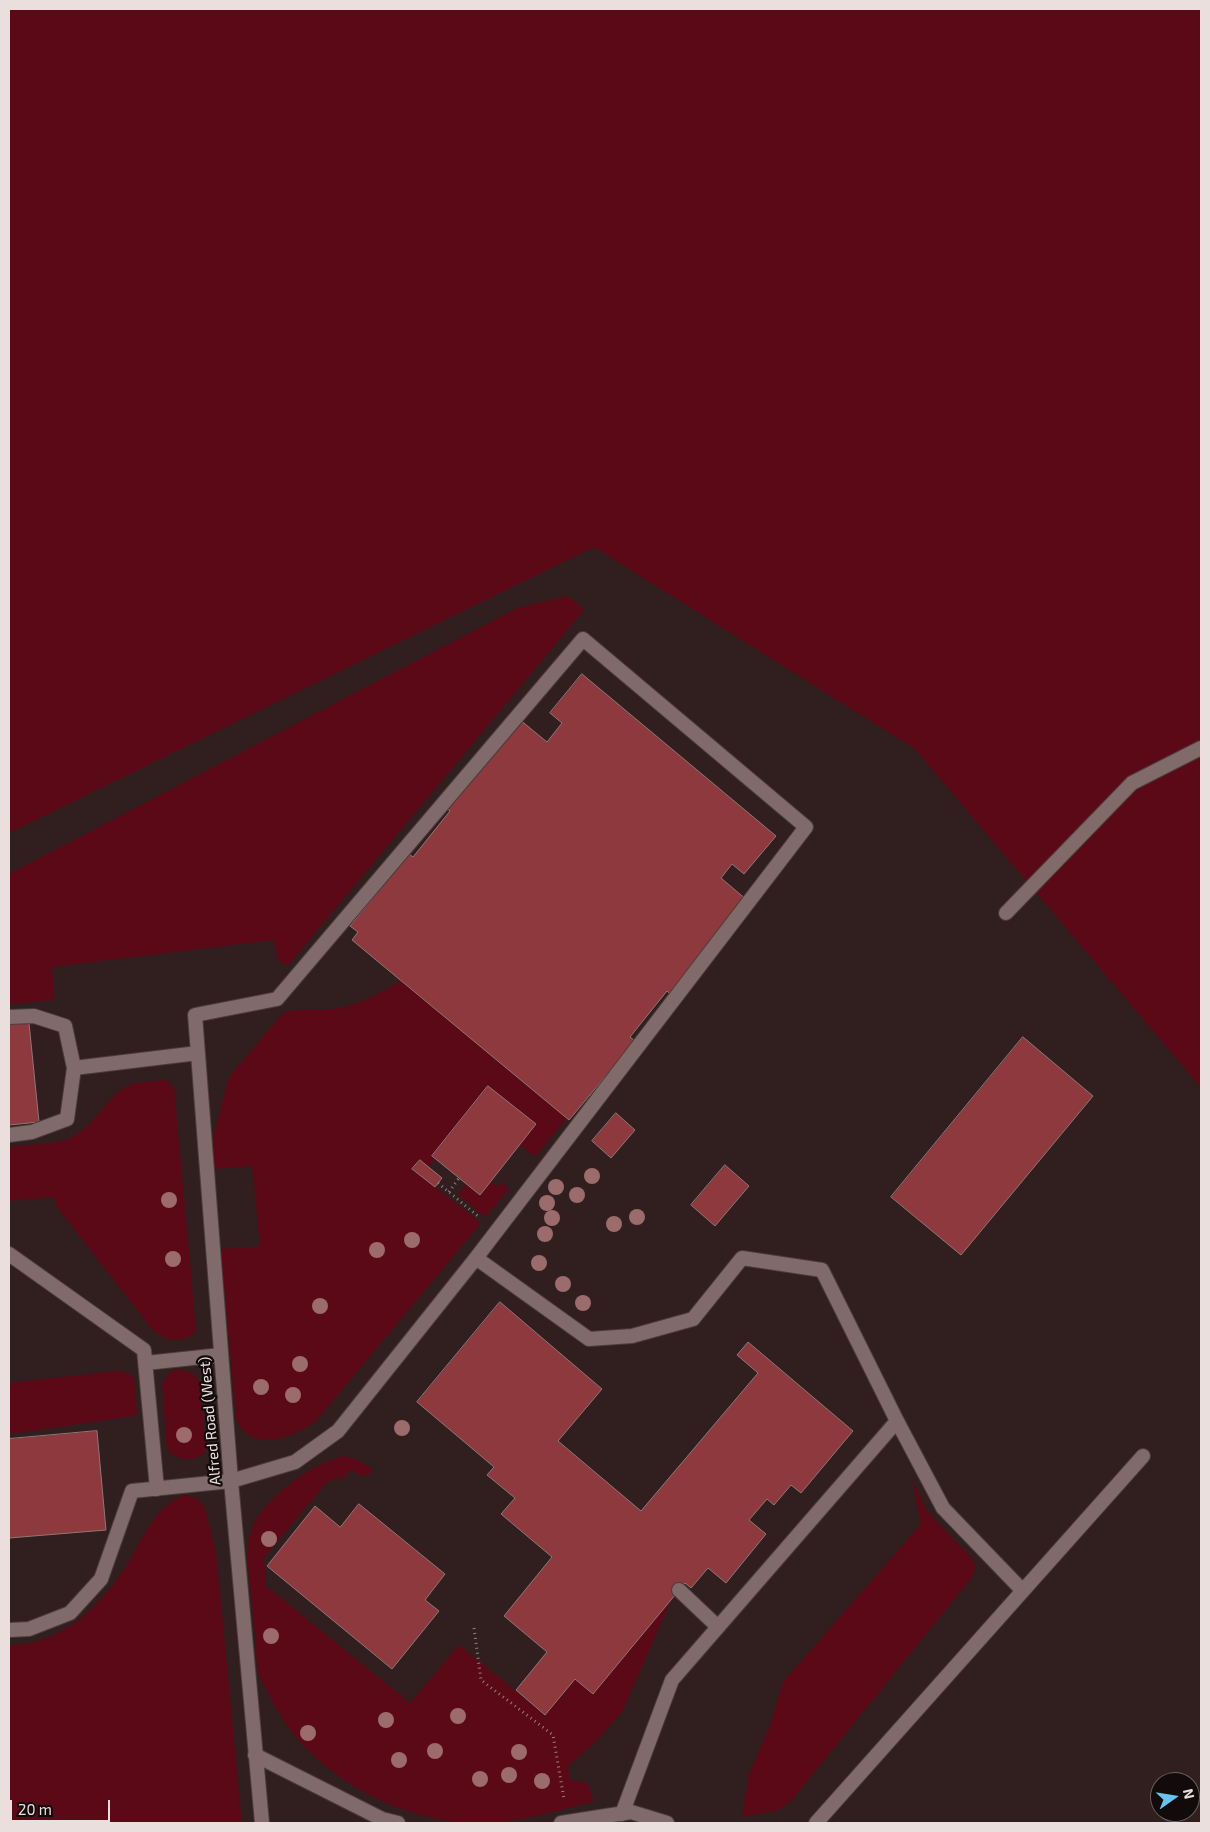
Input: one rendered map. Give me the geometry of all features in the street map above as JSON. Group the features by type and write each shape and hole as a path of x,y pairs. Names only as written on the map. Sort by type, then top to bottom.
{"lane":[{"name":"Alfred Road (West)","path":"262,1823 231,1481 195,1015 277,999 583,639 806,827 496,1232"},
{"path":"1006,913 1132,783 1201,748"},
{"path":"9,1017 34,1016 64,1026 74,1068 67,1119 32,1132 9,1135"},
{"path":"74,1068 198,1053"},
{"path":"9,1630 29,1629 70,1613 101,1578 132,1491 231,1481 294,1462 338,1431 496,1232"},
{"path":"9,1254 144,1350 156,1488"},
{"path":"476,1258 589,1339 632,1336 692,1318 742,1258 822,1270 897,1421 943,1508 1023,1591"},
{"path":"146,1363 221,1354"},
{"path":"622,1814 672,1680 897,1421"},
{"path":"816,1823 1143,1456"},
{"path":"679,1590 718,1627"},
{"path":"256,1756 382,1819 398,1823"},
{"path":"561,1823 631,1812 667,1823"}],"path":[{"path":"449,1192 459,1178"},
{"path":"438,1183 496,1232"},
{"path":"474,1628 481,1680 554,1735 561,1783"}],"shaded area":[{"path":"9,9 1201,9 1201,1088 915,749 594,547 9,833"},
{"path":"568,596 584,610 289,964 284,965 278,960 273,940 52,967 54,1000 9,1004 9,874 517,608"},
{"path":"401,981 567,1118 535,1157 519,1144 432,1156 435,1159 428,1167 420,1160 412,1169 481,1223 316,1421 296,1433 273,1440 251,1436 242,1430 236,1419 221,1249 260,1246 252,1166 214,1169 212,1141 229,1077 283,1013 301,1010 333,1009 351,1005"},
{"path":"162,1080 170,1082 174,1089 196,1329 196,1332 190,1336 178,1340 161,1336 151,1328 56,1206 54,1197 9,1201 9,1147 59,1142 74,1136 87,1126 109,1101 125,1087 140,1082"},
{"path":"490,1181 497,1187 501,1182 509,1189 485,1217 458,1195 466,1184"},
{"path":"179,1369 192,1373 201,1383 206,1452 191,1459 176,1456 167,1449 162,1384 171,1371"},
{"path":"117,1371 131,1374 134,1379 137,1411 135,1416 9,1434 9,1383"},
{"path":"343,1456 357,1460 373,1469 369,1476 360,1476 351,1469 343,1480 340,1477 327,1482 264,1557 266,1586 410,1703 459,1645 545,1715 575,1679 593,1694 671,1600 622,1712 595,1742 568,1766 570,1780 588,1783 593,1802 533,1817 486,1823 441,1819 411,1812 382,1801 354,1786 329,1769 306,1748 287,1725 271,1699 258,1672 247,1551 254,1523 276,1496 308,1471"},
{"path":"912,1479 927,1511 974,1561 973,1576 791,1801 778,1810 742,1817 749,1774 770,1725 783,1682 921,1524"},
{"path":"185,1495 197,1498 205,1508 216,1553 242,1823 9,1823 9,1645 47,1638 64,1630 80,1619 119,1577 158,1514 166,1506"}],"building":[{"path":"582,674 776,836 744,874 732,864 721,878 748,901 671,995 667,991 630,1037 635,1041 569,1120 352,940 358,932 350,926 409,854 413,857 450,811 446,808 519,719 547,742 562,723 550,713"},
{"path":"29,1023 39,1122 9,1125 9,1025"},
{"path":"1023,1037 1093,1096 961,1255 891,1197"},
{"path":"488,1086 536,1124 480,1195 432,1156"},
{"path":"616,1113 635,1130 611,1158 592,1141"},
{"path":"420,1160 442,1178 435,1187 412,1169"},
{"path":"725,1165 749,1186 715,1226 691,1205"},
{"path":"500,1302 602,1389 558,1441 641,1511 758,1373 737,1355 748,1342 853,1431 801,1493 791,1485 774,1505 767,1499 749,1520 766,1534 726,1583 708,1568 691,1588 685,1583 593,1694 575,1679 545,1715 516,1690 547,1652 504,1616 552,1557 501,1514 515,1498 487,1475 494,1467 417,1402"},
{"path":"97,1431 106,1530 9,1538 9,1439"},
{"path":"359,1504 445,1574 425,1600 439,1611 392,1669 267,1566 315,1506 340,1527"}]}
